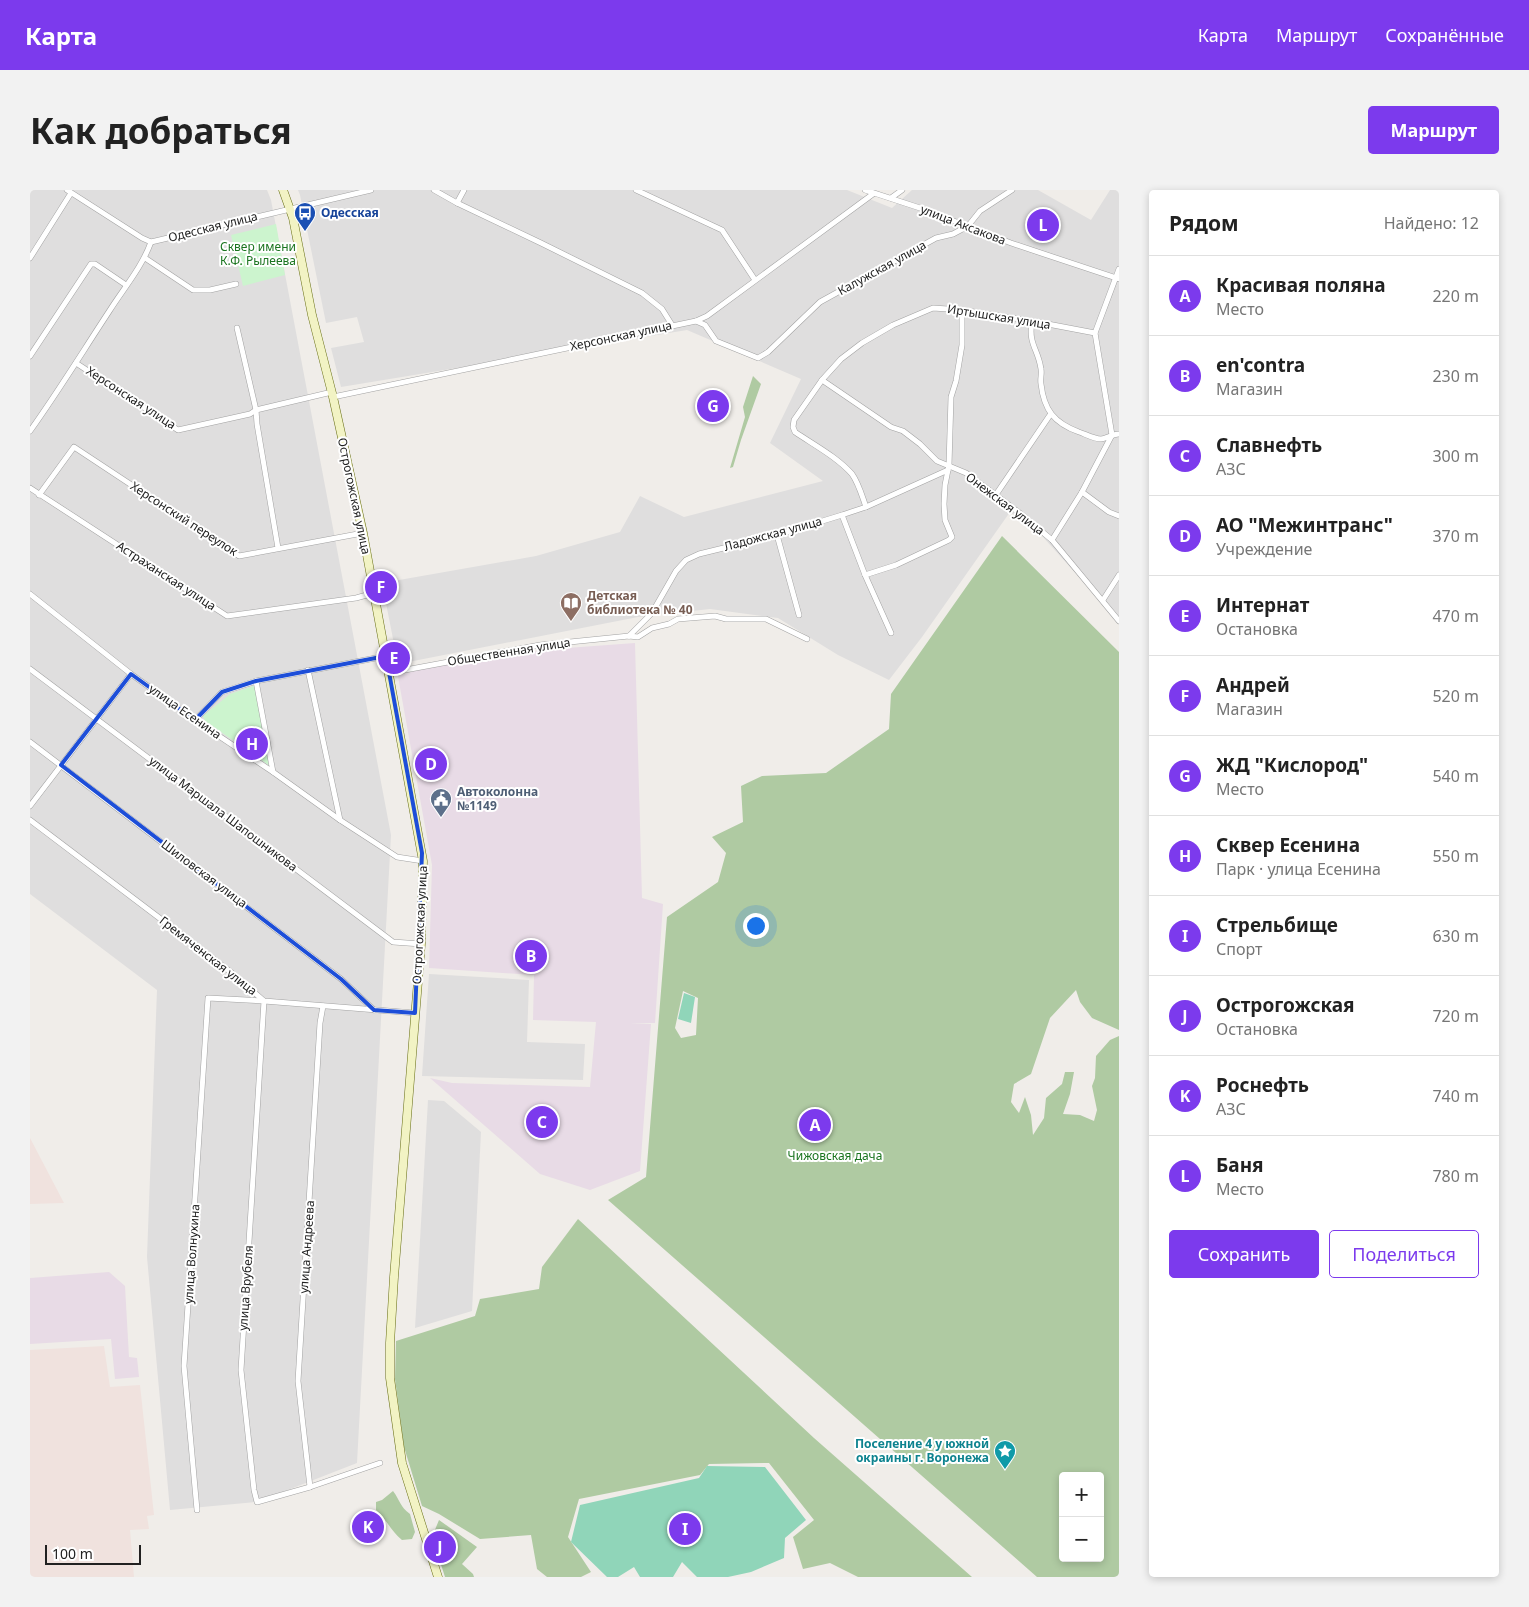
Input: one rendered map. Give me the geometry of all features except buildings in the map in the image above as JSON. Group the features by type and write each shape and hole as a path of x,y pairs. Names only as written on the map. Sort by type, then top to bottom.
{"street":[{"name":"Острогожская улица","path":"283,190 291,209 312,315 332,394 362,533 423,860 421,944 394,1277 390,1378 402,1463 438,1577"},
{"name":"Одесская улица","path":"69,192 151,242 371,190"},
{"path":"434,190 642,293 662,309 672,325"},
{"path":"457,203 464,190"},
{"path":"636,190 722,230 756,280"},
{"name":"улица Аксакова","path":"865,190 1011,243 1117,278"},
{"path":"891,198 902,190"},
{"name":"Калужская улица","path":"696,321 705,325 716,340 758,358 768,352 820,302 936,238 953,234 968,226 980,211 1012,190"},
{"path":"30,258 69,192"},
{"name":"Херсонская улица","path":"76,363 178,430 250,414 256,410 332,394 696,321 707,316 873,194"},
{"path":"30,431 54,398 145,258 151,242"},
{"path":"145,258 193,290 210,290 236,284"},
{"path":"30,356 91,264 95,264 126,285"},
{"path":"1052,540 1082,492 1112,434 1095,333 1119,269"},
{"name":"Иртышская улица","path":"866,507 861,490 853,476 842,465 795,432 793,427 794,420 822,380 841,359 862,343 893,326 933,308 962,310 1095,333"},
{"path":"865,575 896,565 949,540 952,534 945,520 944,504 945,485 949,468 951,397 956,381 962,345 962,310"},
{"path":"1032,321 1031,342 1038,355 1041,383 1050,415 1071,429 1096,438 1102,439 1112,434 1119,434"},
{"path":"237,328 256,410 278,548"},
{"name":"Онежская улица","path":"822,380 892,427 903,431 937,461 949,468 966,473 1021,514 1052,540 1119,621"},
{"path":"995,496 1050,415"},
{"name":"Херсонский переулок","path":"39,494 74,447 239,556 362,533"},
{"name":"Ладожская улица","path":"629,636 652,613 676,571 686,560 699,554 777,535 866,507 949,468"},
{"name":"Астраханская улица","path":"30,488 227,616 356,598 374,593"},
{"path":"1082,492 1109,512 1119,516"},
{"path":"842,515 865,575 891,633"},
{"path":"777,535 798,615"},
{"path":"1103,600 1119,575"},
{"name":"улица Есенина","path":"30,594 131,674 340,820 396,857 423,860"},
{"name":"Общественная улица","path":"389,673 523,648 629,636 638,637 652,628 678,619 715,616 726,619 766,619 807,639"},
{"path":"195,720 222,692 256,681 386,656"},
{"name":"улица Маршала Шапошникова","path":"30,669 394,942 421,944"},
{"path":"308,670 340,820"},
{"path":"30,806 131,674"},
{"path":"256,681 273,772"},
{"name":"Шиловская улица","path":"30,742 341,979 374,1010"},
{"name":"Гремяченская улица","path":"30,820 232,973 264,1002 415,1013"},
{"name":"улица Волнухина","path":"197,1510 184,1366 208,998 264,1002"},
{"name":"улица Врубеля","path":"264,1002 241,1370 254,1490 257,1502 310,1487 380,1463"},
{"name":"улица Андреева","path":"310,1487 298,1382 320,1024 323,1006"}],"highlighted area":[{"path":"386,656 422,853 415,1013 374,1010 341,979 61,765 131,674 195,720 222,692 256,681"}],"shaded area":[{"path":"30,190 267,190 271,200 391,835 357,1463 257,1502 170,1510 147,1257 157,990 30,894"},
{"path":"298,190 847,190 892,208 912,190 1038,190 1091,220 1110,190 1119,190 1119,621 1042,536 1010,512 922,637 889,680 838,655 778,618 710,609 638,617 398,664 382,583 536,556 620,532 640,496 684,517 823,481 770,443 801,379 687,330 341,387 331,348 364,342 357,317 326,323"},
{"path":"1027,230 1051,239 1047,251 1023,242"},
{"path":"635,643 642,898 663,904 655,1023 630,1023 651,1024 640,1171 590,1190 540,1174 430,1078 452,1083 590,1087 596,1022 533,1020 534,975 429,968 432,865 397,671 486,657"},
{"path":"429,974 529,980 527,1042 585,1044 583,1080 422,1076"},
{"path":"428,1100 444,1101 481,1132 472,1311 415,1328"},
{"path":"30,1138 64,1203 30,1204"},
{"path":"109,1272 125,1286 129,1357 137,1358 139,1377 115,1379 111,1339 30,1344 30,1278"},
{"path":"104,1346 110,1387 140,1385 154,1515 147,1516 149,1529 130,1530 134,1577 30,1577 30,1350"}],"green space":[{"name":"Сквер имени К.Ф. Рылеева","path":"276,224 285,275 243,286 231,235"},
{"path":"753,376 761,384 733,467 730,468 745,417 743,407"},
{"name":"Чижовская дача","path":"1002,536 1119,652 1119,1030 1092,1018 1080,1002 1076,990 1050,1018 1031,1074 1014,1084 1011,1102 1019,1113 1025,1097 1031,1115 1033,1135 1044,1118 1046,1098 1062,1084 1065,1072 1074,1072 1070,1094 1063,1114 1080,1115 1094,1121 1097,1110 1092,1086 1095,1078 1096,1056 1110,1040 1119,1036 1119,1577 1037,1577 608,1200 646,1177 667,917 718,882 726,853 712,837 743,822 741,786 762,776 826,773 889,729 891,694","holes":["683,991 698,998 696,1035 681,1038 675,1028"]},
{"path":"256,685 270,766 205,721 203,716 230,694"},
{"path":"684,993 695,997 691,1023 678,1019"},
{"path":"578,1219 814,1438 972,1577 858,1577 830,1563 803,1569 793,1537 814,1520 769,1463 709,1464 700,1475 579,1499 568,1537 591,1572 581,1577 547,1577 537,1569 531,1535 480,1539 422,1506 404,1447 395,1379 396,1341 475,1316 480,1299 539,1289 542,1267"},
{"path":"707,1466 765,1467 806,1520 785,1538 784,1558 751,1572 728,1577 697,1577 682,1562 673,1577 640,1577 634,1567 618,1577 607,1577 571,1542 580,1505 699,1478"},
{"path":"393,1491 402,1506 410,1514 415,1532 412,1539 402,1540 376,1510 376,1502 382,1500"},
{"path":"439,1520 477,1547 462,1564 474,1577 445,1577 432,1537"}],"place":[{"name":"Баня","path":"1043,225"},
{"name":"Одесская","path":"305,232"},
{"name":"ЖД \"Кислород\"","path":"713,406"},
{"name":"Андрей","path":"381,587"},
{"name":"Детская библиотека № 40","path":"571,622"},
{"name":"Интернат","path":"394,658"},
{"name":"Сквер Есенина","path":"252,744"},
{"name":"АО \"Межинтранс\"","path":"431,764"},
{"name":"Автоколонна №1149","path":"441,818"},
{"name":"en'contra","path":"531,956"},
{"name":"Cлавнефть","path":"542,1122"},
{"name":"Красивая поляна","path":"815,1125"},
{"name":"Поселение 4 у южной окраины г. Воронежа","path":"1005,1470"},
{"name":"Роснефть","path":"368,1527"},
{"name":"Стрельбище","path":"685,1529"},
{"name":"Острогожская","path":"440,1547"}]}
